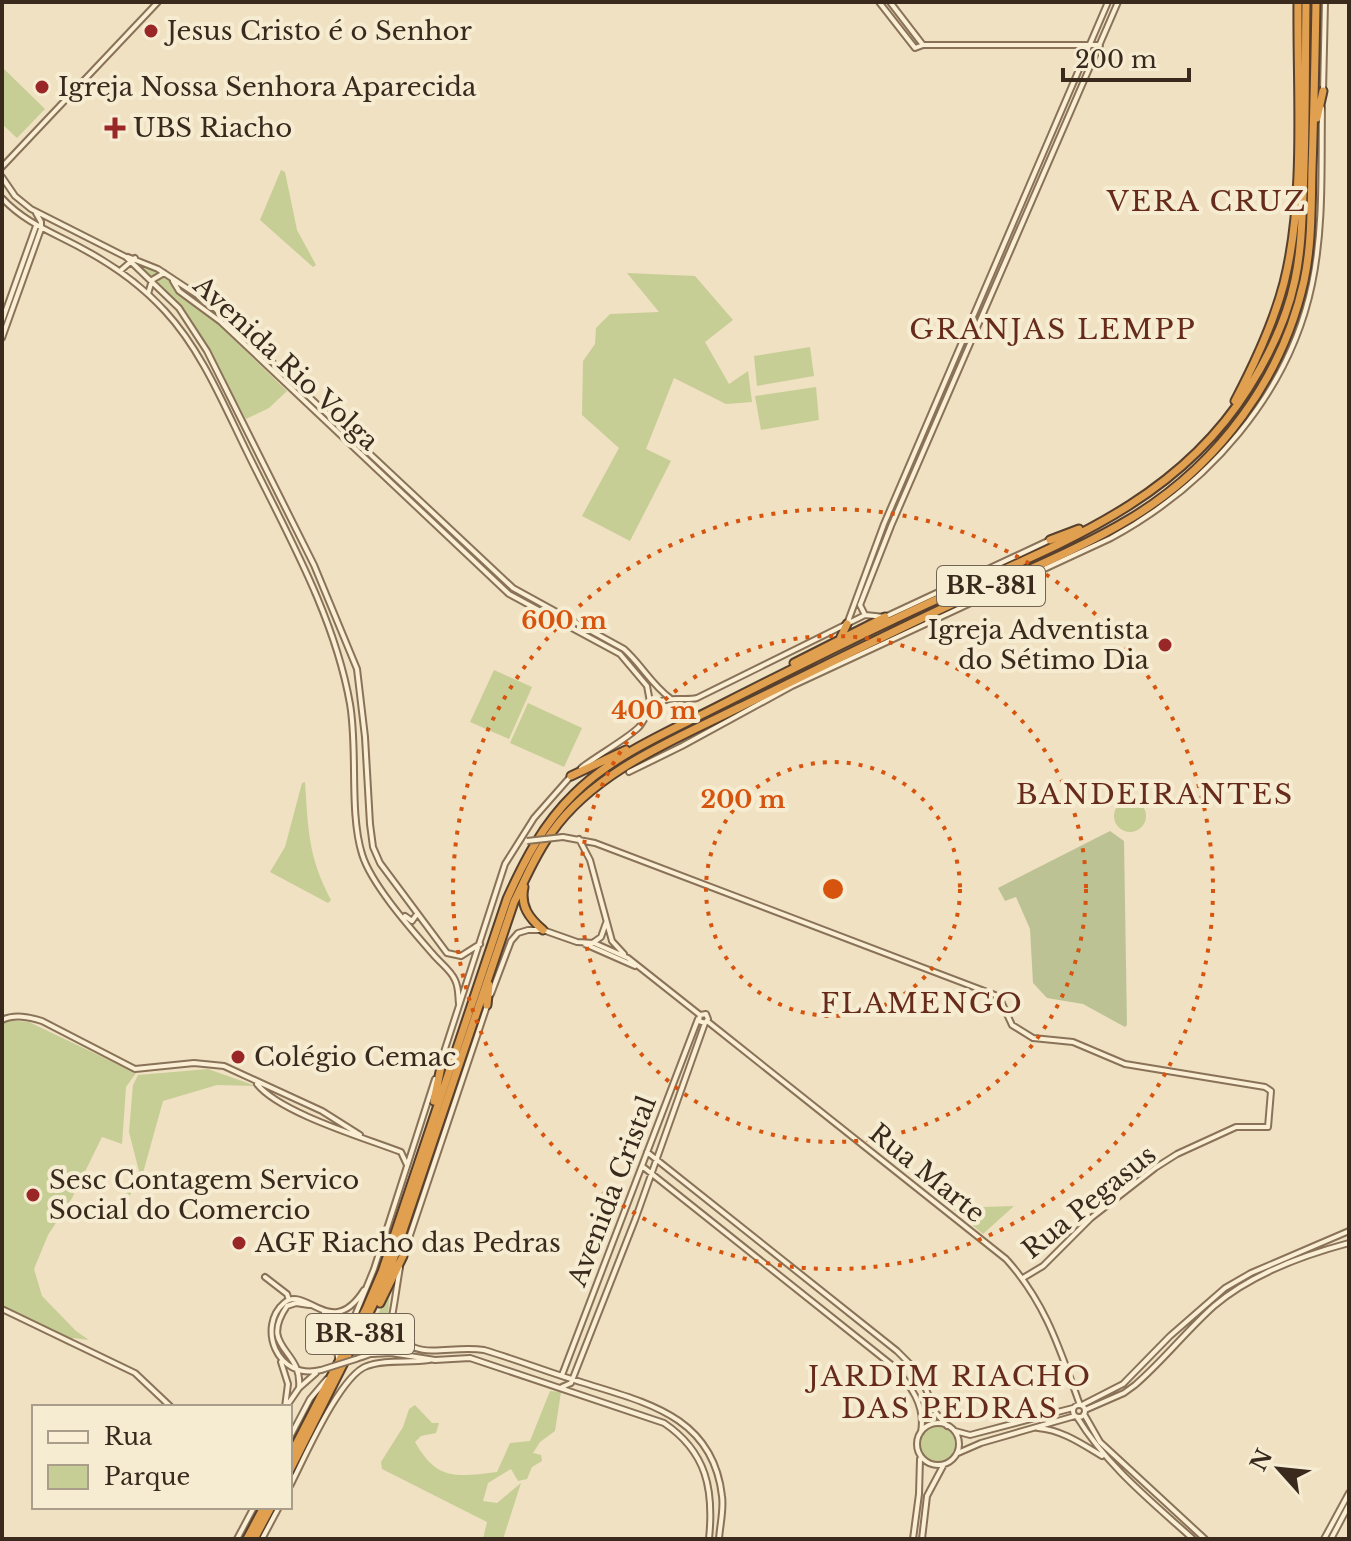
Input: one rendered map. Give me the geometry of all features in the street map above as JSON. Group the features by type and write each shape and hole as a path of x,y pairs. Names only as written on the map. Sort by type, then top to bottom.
{"highway":[{"name":"BR-381","path":"1221,428 1272,324 1284,281 1296,191 1298,2"},
{"name":"BR-381","path":"292,1452 382,1272 507,899 525,859 572,795 599,771 639,746 865,632 1132,505 1192,459 1221,428 1265,362 1295,281 1301,239 1304,170 1306,2"},
{"name":"BR-381","path":"292,1466 388,1275 514,902 542,846 575,805 599,785 680,738 1121,524 1157,501 1199,466 1242,418 1269,374 1291,324 1303,282 1310,241 1316,2"},
{"name":"BR-381","path":"1297,104 1305,70"},
{"path":"1313,135 1323,91"},
{"name":"BR-381","path":"1050,540 1093,526"},
{"name":"BR-381","path":"765,682 810,653 885,617"},
{"path":"840,639 847,624"},
{"path":"571,776 639,746"},
{"path":"599,785 629,772"},
{"path":"542,846 522,897 526,910 543,930"},
{"path":"487,1005 487,991 499,944"},
{"path":"430,1125 443,1057"},
{"name":"BR-381","path":"356,1342 389,1288 403,1256"},
{"path":"247,1539 263,1509"},
{"path":"258,1539 270,1509"}],"street":[{"path":"2,167 5,160 158,2"},
{"path":"879,2 915,48 923,45 1100,45"},
{"path":"890,2 923,45"},
{"path":"847,624 894,500 1108,2"},
{"path":"865,615 860,605 901,503 1118,2"},
{"path":"1323,91 1325,2"},
{"name":"BR-381","path":"629,772 792,686 1111,538 1170,502 1209,467 1240,432 1279,373 1310,293 1320,228 1323,91"},
{"path":"2,177 15,196 39,216 39,228 2,338"},
{"path":"2,198 13,211 120,271 148,294 178,327 209,376 281,520 344,671 354,737 358,833 362,855 377,882 416,935 453,976 458,988 459,1010"},
{"path":"31,209 172,279"},
{"path":"2,321 39,228"},
{"path":"126,257 179,308 207,351 333,607 357,669 373,847 387,875 447,953 461,956 482,942"},
{"path":"120,271 135,258"},
{"path":"148,294 152,280 164,273"},
{"name":"Avenida Rio Volga","path":"172,279 225,317 513,588 624,649 661,692 670,698"},
{"name":"Avenida Rio Volga","path":"172,279 179,291 221,322 502,588 533,609 620,654 647,686 651,707"},
{"path":"894,500 901,503"},
{"name":"BR-381","path":"885,617 1050,540"},
{"path":"860,585 866,588"},
{"path":"321,611 327,605 333,607"},
{"path":"847,624 865,615 885,617"},
{"name":"BR-381","path":"332,1375 370,1282 500,879 512,851 534,818 571,776 637,729 651,707 670,698 697,698 847,624"},
{"path":"354,737 365,737"},
{"path":"512,851 527,841 563,837 579,839 590,860 612,941 638,967 699,1017"},
{"name":"Rua Pegasus","path":"579,839 995,995 1012,1025 1028,1036 1073,1042 1125,1064 1265,1087 1272,1094 1268,1127 1236,1127 1177,1154 1091,1218 1043,1266 1023,1278"},
{"path":"397,909 412,921 417,914"},
{"path":"592,946 604,932 606,917"},
{"path":"543,930 628,958"},
{"name":"BR-381","path":"369,1354 384,1344 389,1332 403,1256 511,941 518,933 543,930"},
{"path":"592,946 638,967"},
{"path":"2,1013 9,1017"},
{"name":"Rua Marte","path":"699,1017 707,1015 706,1022 1006,1259 1023,1278 1048,1319 1080,1408"},
{"path":"2,1020 27,1017 42,1021 135,1069 210,1064 224,1066 322,1111 360,1135"},
{"name":"Avenida Cristal","path":"562,1376 699,1017"},
{"name":"Avenida Cristal","path":"572,1380 706,1022"},
{"path":"255,1082 260,1089 340,1130 401,1152 407,1166"},
{"path":"260,1089 267,1085"},
{"path":"340,1130 344,1124"},
{"path":"647,1152 897,1351 919,1373 931,1404 947,1426"},
{"path":"642,1166 893,1366 908,1382 919,1402 923,1420 917,1447 920,1456 919,1494 913,1539"},
{"path":"1076,1417 1080,1408 1123,1384 1170,1336 1225,1288 1251,1273 1349,1231"},
{"path":"921,1432 936,1423 970,1435 1080,1408 1124,1393 1214,1307 1232,1294 1271,1272 1349,1243"},
{"path":"265,1277 289,1299 304,1300 310,1305"},
{"path":"287,1306 296,1303 342,1312 351,1307 370,1282"},
{"path":"289,1299 278,1323 278,1340 300,1372 299,1388"},
{"path":"285,1405 288,1384 272,1334 277,1311 289,1299"},
{"path":"2,1309 135,1373 169,1405"},
{"path":"319,1309 335,1327 338,1358"},
{"path":"390,1315 398,1336 410,1346 425,1351 456,1347 484,1350 653,1405 670,1414 693,1432 707,1451 718,1476 722,1498 719,1539"},
{"path":"584,1318 596,1322"},
{"path":"406,1356 405,1350 410,1346"},
{"path":"279,1356 290,1368 300,1372 320,1370 369,1354 391,1353 435,1360 470,1358 664,1423 677,1432 692,1450 712,1499 709,1539"},
{"path":"571,1353 582,1356"},
{"name":"BR-381","path":"292,1482 339,1393 358,1369 370,1364 435,1360"},
{"path":"286,1405 299,1388 320,1370"},
{"path":"292,1433 310,1399 332,1375"},
{"path":"560,1388 568,1386 572,1380"},
{"path":"616,1406 618,1394"},
{"path":"1076,1417 1080,1408"},
{"path":"1080,1408 1100,1442 1205,1539"},
{"path":"922,1539 927,1496 944,1464 956,1454 1032,1427 1076,1417"},
{"path":"1076,1417 1108,1460 1193,1539"},
{"path":"1032,1427 1052,1429 1108,1460"},
{"path":"953,1430 958,1442 956,1454"},
{"path":"920,1456 931,1464 944,1464"},
{"path":"1133,1484 1138,1478"},
{"path":"1324,1539 1349,1493"},
{"path":"1331,1539 1349,1505"},
{"path":"237,1539 253,1509"},
{"path":"258,1539 278,1509"}],"green space":[{"path":"2,67 45,109 17,138 2,124"},
{"path":"281,170 285,172 297,230 316,265 313,267 260,220"},
{"path":"133,260 169,280 176,293 203,310 287,391 269,408 246,419 185,310"},
{"path":"627,273 695,276 733,320 705,342 729,384 748,371 752,402 726,404 674,378 646,449 671,461 630,541 582,516 619,448 582,415 583,361 595,344 596,328 610,314 659,312"},
{"path":"810,347 814,376 757,386 754,356"},
{"path":"816,387 819,420 761,430 755,396"},
{"path":"494,670 532,687 509,739 470,722"},
{"path":"528,703 582,728 564,767 510,743"},
{"path":"305,782 310,842 331,900 328,903 270,872 285,847 302,783"},
{"path":"1130,800 1142,804 1146,816 1142,828 1130,832 1118,828 1114,816 1118,804"},
{"path":"1110,831 1124,841 1125,1027 1083,1004 1047,998 1033,983 1030,929 1016,897 1005,901 998,888"},
{"name":"Sesc Contagem Servico Social do Comercio","path":"7,1020 29,1022 136,1073 126,1087 122,1144 102,1137 72,1198 48,1235 34,1269 42,1296 89,1340 73,1338 69,1346 2,1309 2,1023"},
{"path":"208,1069 256,1086 217,1085 163,1101 141,1180 123,1204 106,1217 140,1175 129,1132 133,1085 138,1075"},
{"path":"1014,1206 983,1234 952,1208"},
{"path":"390,1292 385,1332 376,1344 355,1355"},
{"path":"550,1391 561,1392 555,1431 540,1442 533,1453 541,1455 542,1461 532,1467 527,1479 518,1481 511,1469 488,1483 483,1501 497,1503 521,1483 503,1539 483,1539 487,1522 382,1469 381,1462 403,1427 409,1409 415,1405 432,1423 439,1423 436,1433 421,1436 415,1442 431,1464 449,1474 497,1472 510,1443 530,1441"},
{"path":"937,1426 950,1431 955,1444 950,1457 937,1462 924,1457 919,1444 924,1431"}],"place":[{"name":"Jesus Cristo é o Senhor","path":"151,31"},
{"name":"Igreja Nossa Senhora Aparecida","path":"42,87"},
{"name":"UBS Riacho","path":"115,128"},
{"name":"Igreja Adventista do Sétimo Dia","path":"1165,645"},
{"name":"Colégio Cemac","path":"238,1057"},
{"name":"Sesc Contagem Servico Social do Comercio","path":"33,1195"},
{"name":"AGF Riacho das Pedras","path":"239,1243"}],"district":[{"name":"VERA CRUZ","path":"1207,201"},
{"name":"GRANJAS LEMPP","path":"1053,329"},
{"name":"BANDEIRANTES","path":"1155,794"},
{"name":"FLAMENGO","path":"922,1003"},
{"name":"JARDIM RIACHO DAS PEDRAS","path":"950,1392"}]}
